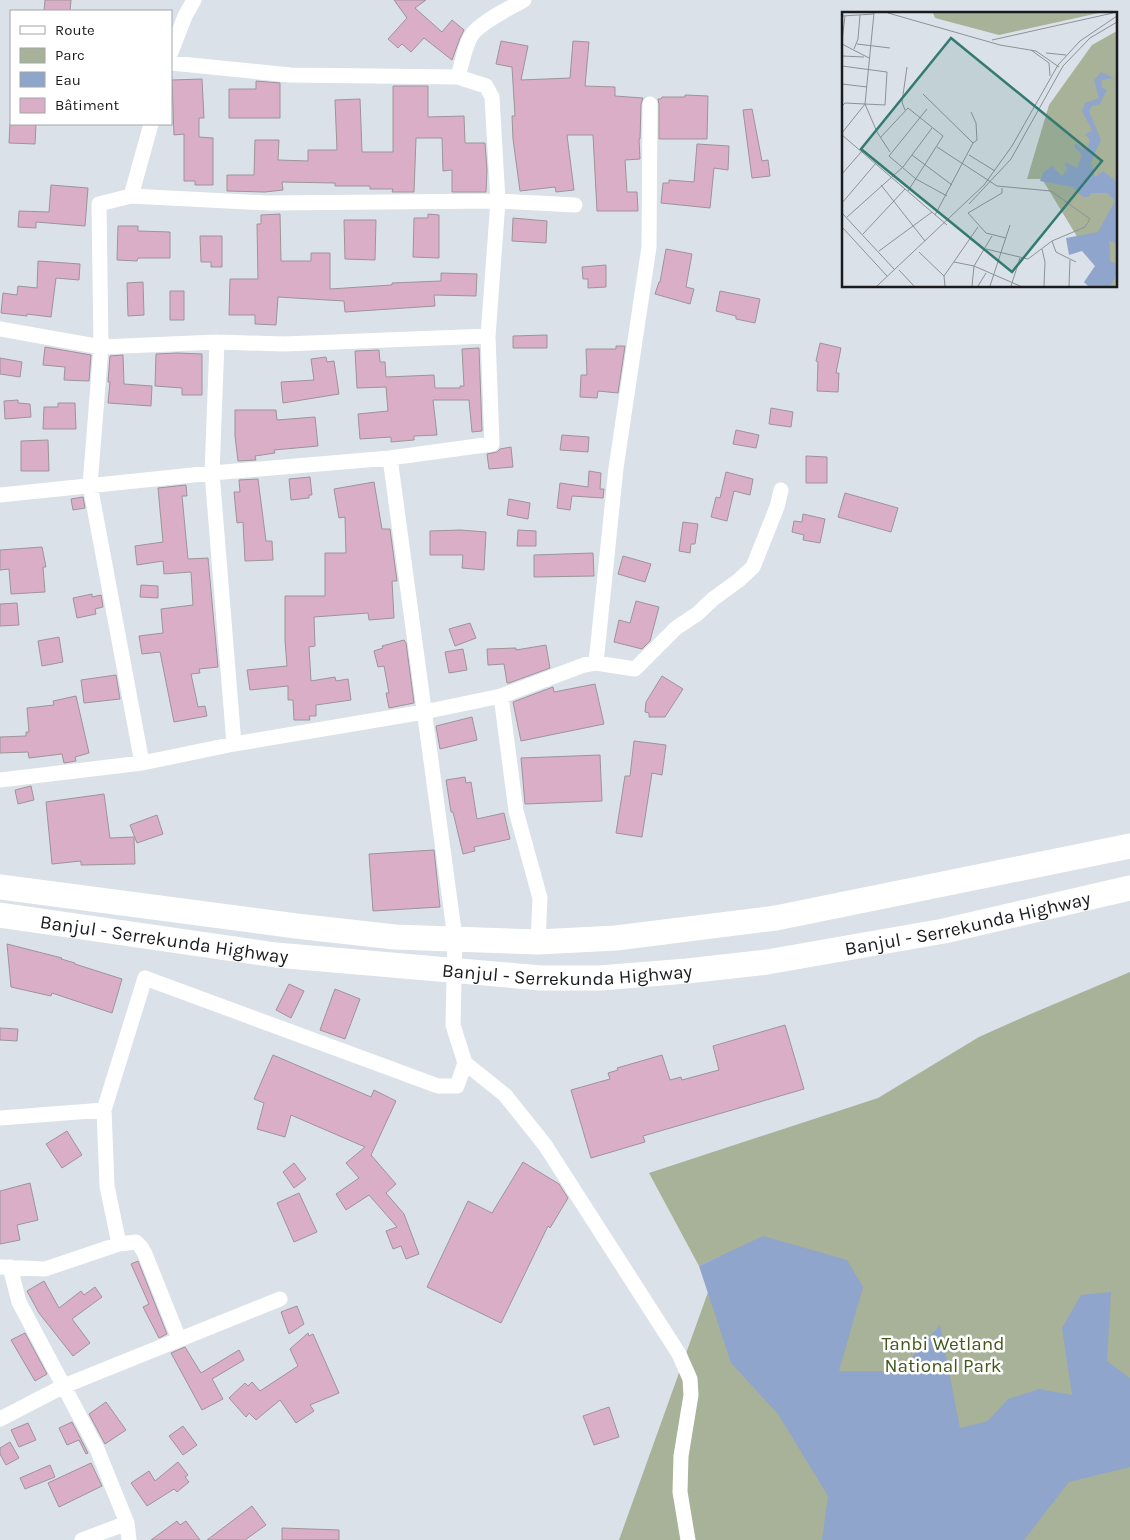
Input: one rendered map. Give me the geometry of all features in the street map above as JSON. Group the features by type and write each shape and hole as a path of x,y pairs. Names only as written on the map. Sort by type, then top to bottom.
{"highway":[{"name":"Banjul - Serrekunda Highway","path":"0,888 296,926 395,936 538,942 616,938 776,918 1130,846"},
{"name":"Banjul - Serrekunda Highway","path":"0,915 276,955 541,978 600,978 758,963 944,931 1130,888"}],"street":[{"path":"172,49 185,16 194,0"},
{"path":"458,77 465,51 473,33 496,16 524,0"},
{"path":"0,495 212,473 390,458 492,444 488,336 498,201 492,98 486,86 458,77 290,75 172,63"},
{"path":"596,663 616,468 649,247 650,104"},
{"path":"131,196 151,125"},
{"path":"142,763 90,485 101,346 99,204 131,196 268,203 498,201 576,205"},
{"path":"0,329 101,346 217,342 284,344 488,336"},
{"path":"217,342 212,473 234,744"},
{"path":"390,458 455,938 453,1025 465,1063 505,1095 546,1146 679,1354 690,1379 691,1395 681,1456 680,1492 688,1540"},
{"path":"0,780 142,763 234,744 424,712 501,696 584,665 596,663 635,669 676,628 697,614 753,567 777,507 781,490"},
{"path":"501,696 516,811 540,898 538,942"},
{"path":"119,1244 107,1186 104,1110 145,978 438,1086 456,1086 465,1063"},
{"path":"0,1118 104,1110"},
{"path":"129,1540 127,1523 97,1449 19,1302 5,1267 45,1268 119,1244 136,1242 142,1247 179,1339"},
{"path":"0,1418 64,1386 280,1299"},
{"path":"82,1540 127,1523"}],"green space":[{"name":"Tanbi Wetland National Park","path":"1130,972 1130,1540 619,1540 721,1256 699,1266 649,1173 878,1098 979,1037"}],"water":[{"path":"763,1236 847,1260 863,1287 839,1371 900,1371 940,1325 960,1428 988,1421 1008,1399 1039,1389 1072,1395 1062,1328 1081,1295 1111,1292 1107,1361 1130,1378 1130,1467 1069,1482 1024,1540 822,1540 828,1496 778,1414 731,1363 699,1266"}],"building":[{"path":"45,0 71,0 70,10 44,10"},
{"path":"394,0 426,0 415,8 442,32 452,20 464,30 452,60 424,38 411,52 402,44 398,48 388,39 407,18"},
{"path":"501,41 528,46 521,80 570,78 573,41 589,42 585,86 615,87 615,96 643,98 639,139 640,159 625,160 627,192 637,192 638,211 597,211 593,135 567,135 574,190 556,192 555,187 520,191 513,139 512,116 515,116 512,67 496,64"},
{"path":"202,79 204,118 199,118 199,137 213,138 213,185 195,185 195,181 184,181 184,134 174,135 172,80"},
{"path":"256,81 280,83 280,118 229,118 229,89 256,89"},
{"path":"393,86 428,86 428,117 464,116 465,143 485,143 486,192 452,192 452,170 443,171 442,138 416,138 414,192 392,192 393,189 370,189 370,186 335,186 335,183 282,182 283,190 265,192 227,191 227,175 254,175 255,140 279,140 278,160 308,161 308,150 337,150 335,100 360,99 362,152 393,152"},
{"path":"685,95 708,96 707,139 659,139 658,99 662,97 685,97"},
{"path":"752,109 762,161 768,160 770,176 752,178 743,110"},
{"path":"10,124 36,125 35,144 9,143"},
{"path":"697,144 729,146 728,170 714,168 710,208 661,203 663,183 669,183 669,180 694,182"},
{"path":"51,185 88,188 85,226 36,222 36,228 18,227 19,211 49,212"},
{"path":"280,214 281,261 311,261 311,253 330,253 330,289 392,285 392,283 441,281 441,273 477,274 476,296 434,295 435,306 345,312 344,301 278,297 276,325 255,324 255,315 229,315 230,279 258,279 257,224 261,224 261,215"},
{"path":"428,214 439,215 439,258 413,257 414,218 428,218"},
{"path":"513,218 547,221 546,243 512,241"},
{"path":"344,220 376,220 375,260 345,259"},
{"path":"118,226 138,226 138,231 170,232 170,258 138,258 137,261 117,260"},
{"path":"200,236 222,236 222,267 211,267 211,262 201,262"},
{"path":"666,249 692,254 686,287 694,289 690,304 655,294 660,282"},
{"path":"38,261 80,264 79,280 56,278 51,317 1,313 3,293 17,295 18,286 37,288"},
{"path":"606,265 606,287 588,288 588,279 583,279 582,267"},
{"path":"143,282 144,315 128,316 127,283"},
{"path":"170,291 184,291 184,320 170,320"},
{"path":"720,291 760,299 755,323 736,319 736,316 716,311"},
{"path":"547,335 547,348 513,348 513,336"},
{"path":"820,343 841,348 836,373 839,373 838,392 817,391 818,362 816,361"},
{"path":"616,346 625,346 618,393 598,391 597,398 580,397 581,375 587,375 586,349 616,349"},
{"path":"45,347 91,355 89,381 64,380 65,367 43,365"},
{"path":"479,348 482,431 472,432 469,400 433,400 437,435 414,436 414,440 391,442 391,437 360,439 358,414 388,411 386,387 357,388 355,351 379,350 380,362 385,362 386,377 434,375 435,388 460,388 460,386 464,386 462,349"},
{"path":"156,354 202,354 202,395 182,395 182,388 155,386"},
{"path":"123,355 124,384 152,386 151,406 108,403 110,356"},
{"path":"326,357 327,362 334,361 339,394 283,403 281,382 314,380 311,359"},
{"path":"0,358 22,362 20,377 0,374"},
{"path":"18,400 18,403 30,404 31,417 5,419 4,401"},
{"path":"58,403 75,403 76,429 43,429 44,407 58,407"},
{"path":"771,408 793,412 791,427 769,424"},
{"path":"235,410 276,410 277,420 315,417 318,446 274,450 275,453 255,456 256,460 238,461 235,436"},
{"path":"736,430 759,435 756,448 733,444"},
{"path":"562,435 589,437 588,452 560,450"},
{"path":"48,440 49,471 21,471 21,441"},
{"path":"511,447 513,467 489,469 487,454"},
{"path":"806,456 827,457 827,483 806,483"},
{"path":"589,471 601,473 600,489 604,489 603,498 572,496 570,510 557,508 560,483 588,487"},
{"path":"726,472 753,479 750,495 734,491 727,521 711,517 716,497 720,498"},
{"path":"310,477 312,495 309,495 309,498 291,500 289,479"},
{"path":"258,479 266,541 272,541 273,560 245,561 243,522 237,523 234,492 240,492 239,480"},
{"path":"374,482 382,529 390,529 397,581 392,581 394,618 369,620 368,613 314,617 315,646 309,647 311,681 335,677 336,681 348,679 351,700 316,705 316,716 309,716 310,720 294,720 293,700 288,700 288,686 250,690 247,670 287,666 285,596 325,596 325,553 346,553 345,517 339,518 334,489"},
{"path":"186,485 187,496 182,496 188,559 208,558 218,667 199,669 200,673 191,674 198,707 205,706 207,716 174,722 160,652 142,654 139,636 163,633 161,609 193,605 191,572 164,574 163,561 137,565 135,546 163,542 158,488"},
{"path":"845,493 898,508 891,532 838,517"},
{"path":"83,497 85,508 73,510 71,499"},
{"path":"509,499 530,503 528,519 507,515"},
{"path":"803,514 825,519 820,543 803,540 804,535 792,532 794,521 802,522"},
{"path":"683,522 698,524 695,544 691,544 690,553 679,551"},
{"path":"460,530 486,532 484,570 462,568 463,555 430,555 430,531"},
{"path":"518,530 536,531 536,546 517,546"},
{"path":"42,547 46,567 43,567 45,592 11,594 9,569 0,570 0,550"},
{"path":"593,553 594,576 534,577 534,555"},
{"path":"623,556 651,564 645,582 618,574"},
{"path":"141,585 158,586 158,598 140,597"},
{"path":"92,594 92,597 101,595 103,607 95,609 96,614 77,618 73,598"},
{"path":"636,601 659,607 650,641 642,649 614,642 619,620 630,623"},
{"path":"17,603 19,625 0,626 0,604"},
{"path":"470,623 476,638 455,646 449,629"},
{"path":"59,637 63,662 42,666 38,641"},
{"path":"404,640 406,643 414,703 389,708 386,693 389,693 384,666 378,667 374,651 383,648 382,646"},
{"path":"546,645 550,668 509,683 507,683 504,664 488,665 487,649 516,648 516,650"},
{"path":"463,649 467,670 449,673 445,652"},
{"path":"116,675 120,699 84,703 81,680"},
{"path":"662,676 683,689 665,717 649,717 649,713 645,712 646,702"},
{"path":"595,684 604,724 521,741 513,702 553,687 554,692"},
{"path":"76,696 89,753 75,757 76,761 64,763 62,754 29,758 28,752 0,753 0,737 26,736 26,732 29,732 27,708 54,705 53,701"},
{"path":"472,717 477,740 440,749 436,726"},
{"path":"634,741 666,745 662,775 652,773 642,837 616,833 625,776 630,776"},
{"path":"600,755 602,801 525,804 521,758"},
{"path":"465,777 466,783 471,782 477,819 504,813 510,839 474,847 475,851 463,854 453,812 451,812 446,780"},
{"path":"31,786 34,800 18,804 15,790"},
{"path":"104,794 110,838 134,837 135,864 81,865 81,861 52,864 46,802"},
{"path":"157,815 163,834 137,843 130,825"},
{"path":"434,850 440,907 373,911 369,854"},
{"path":"7,944 62,958 122,979 112,1013 52,993 51,996 11,987"},
{"path":"289,984 304,991 291,1018 276,1010"},
{"path":"335,989 360,999 345,1039 320,1030"},
{"path":"785,1025 804,1089 643,1136 645,1142 591,1158 571,1090 610,1079 608,1073 618,1070 617,1068 662,1055 670,1080 681,1077 682,1080 719,1070 713,1046"},
{"path":"0,1028 18,1029 17,1041 0,1040"},
{"path":"273,1055 371,1097 374,1090 396,1101 371,1155 396,1184 386,1193 404,1214 419,1254 406,1259 401,1246 393,1249 386,1231 397,1227 369,1195 346,1210 336,1194 359,1178 346,1163 365,1147 291,1115 285,1137 257,1129 264,1103 254,1099"},
{"path":"67,1131 82,1155 62,1168 46,1144"},
{"path":"523,1162 559,1184 568,1198 550,1228 548,1226 501,1323 427,1287 468,1201 492,1213"},
{"path":"294,1163 306,1179 294,1188 283,1172"},
{"path":"30,1183 38,1220 17,1225 20,1240 0,1244 0,1191"},
{"path":"299,1193 317,1232 294,1242 277,1203"},
{"path":"138,1261 167,1334 159,1338 143,1307 149,1304 131,1264"},
{"path":"44,1281 59,1308 81,1291 84,1295 95,1287 102,1297 72,1319 90,1343 73,1356 39,1313 27,1291"},
{"path":"297,1306 304,1324 289,1334 281,1312"},
{"path":"25,1333 47,1374 35,1381 11,1340"},
{"path":"308,1333 309,1336 313,1334 339,1393 310,1405 314,1411 296,1423 280,1400 256,1420 249,1413 246,1417 229,1398 245,1383 248,1386 252,1382 260,1391 298,1366 290,1349"},
{"path":"185,1347 201,1373 239,1350 244,1360 212,1379 223,1399 202,1410 171,1353"},
{"path":"106,1402 126,1430 105,1444 89,1414"},
{"path":"609,1407 619,1437 594,1445 583,1416"},
{"path":"72,1422 88,1453 86,1454 79,1440 67,1445 59,1428"},
{"path":"28,1423 36,1440 19,1447 11,1430"},
{"path":"183,1426 197,1445 183,1455 169,1436"},
{"path":"10,1442 19,1458 6,1465 0,1454 0,1448"},
{"path":"178,1462 188,1475 185,1477 189,1482 177,1492 174,1489 147,1506 131,1483 149,1471 155,1481"},
{"path":"91,1463 102,1486 59,1507 48,1483"},
{"path":"50,1465 55,1477 25,1489 20,1478"},
{"path":"252,1506 266,1525 245,1540 207,1540"},
{"path":"177,1521 180,1525 186,1521 200,1540 151,1540"},
{"path":"282,1528 339,1530 339,1540 282,1540"}]}
